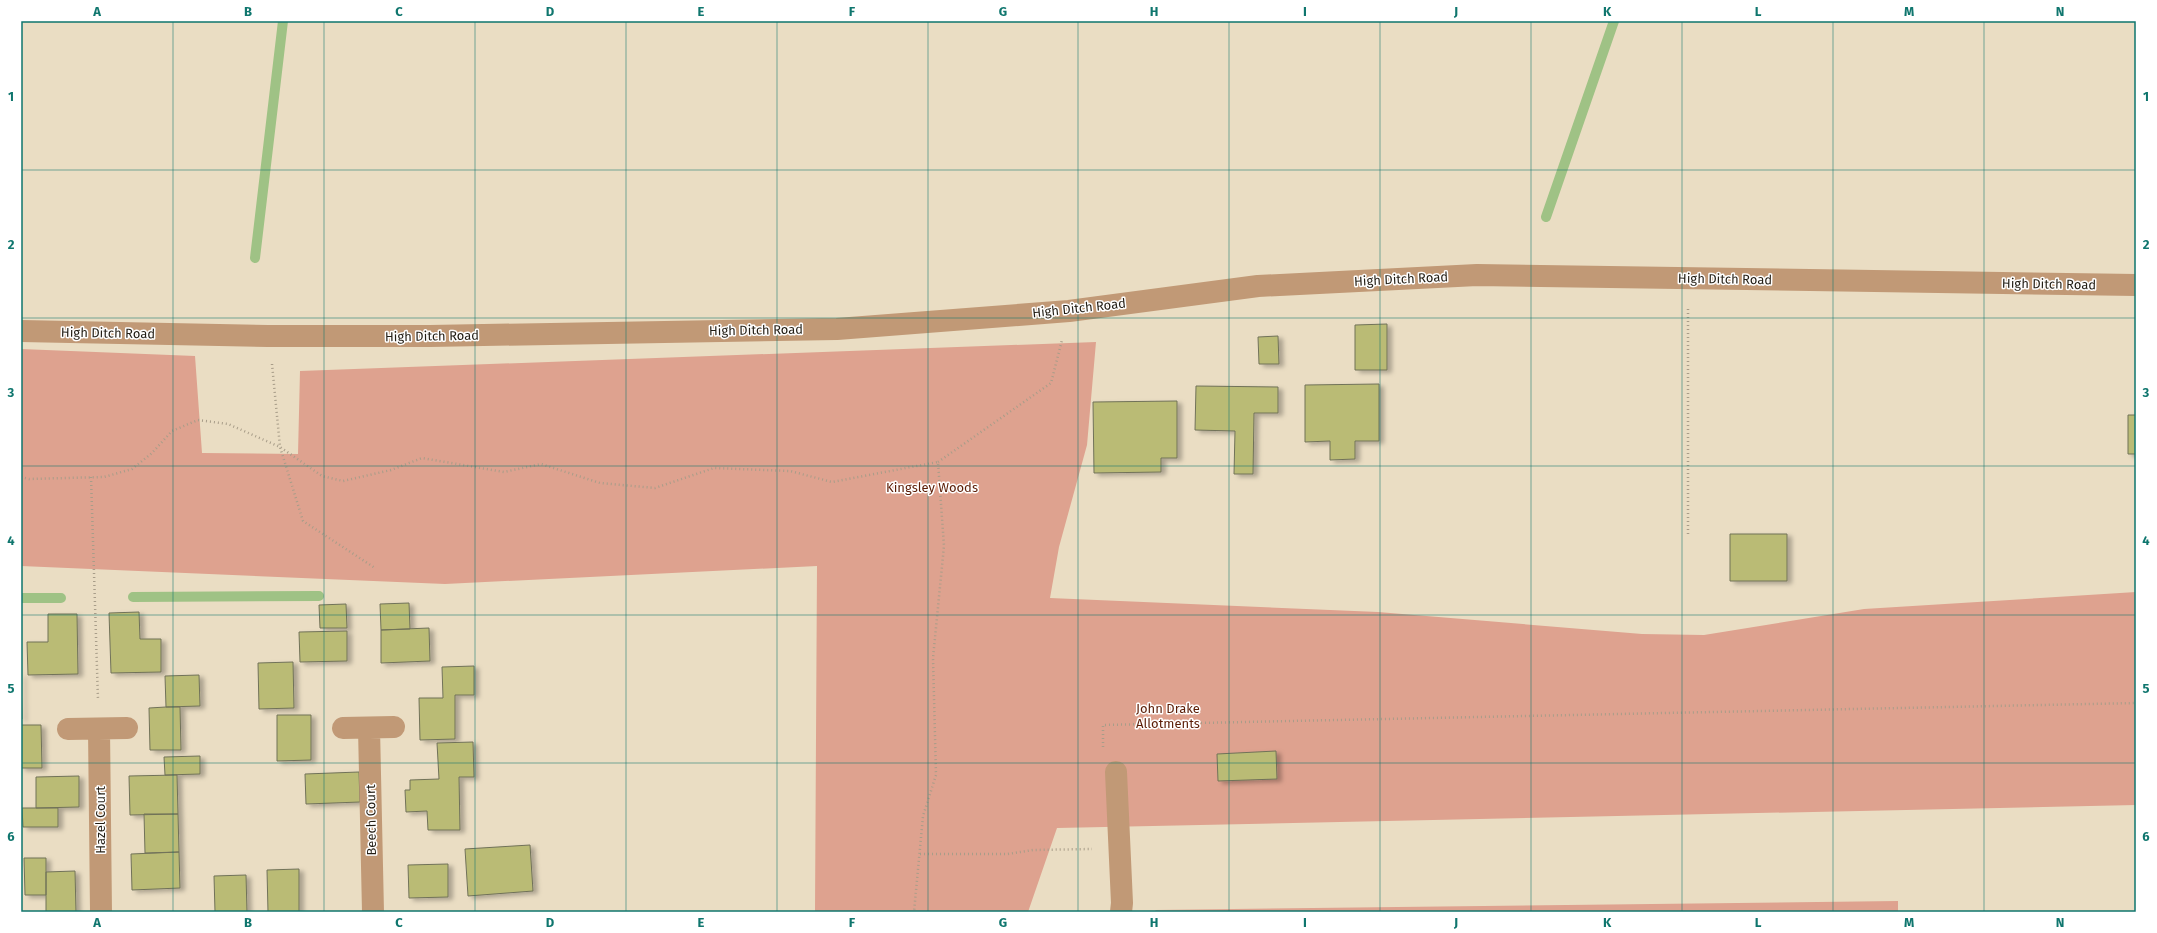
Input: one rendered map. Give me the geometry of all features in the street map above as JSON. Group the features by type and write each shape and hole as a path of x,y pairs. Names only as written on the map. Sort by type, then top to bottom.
{"street":[{"name":"High Ditch Road","path":"21,331 268,336 438,336 838,328 1069,311 1258,286 1477,275 2136,285"},
{"path":"343,728 394,727"},
{"path":"68,729 127,728"},
{"name":"Beech Court","path":"369,728 373,912"},
{"name":"Hazel Court","path":"99,729 100,912"},
{"path":"1116,772 1122,903 1121,912"}],"path":[{"path":"1688,534 1689,279"},
{"path":"21,477 29,479 91,477 104,476 132,469 152,453 172,431 198,420 228,424 280,446 322,476 343,481 391,470 422,458 504,472 542,464 600,483 655,488 714,468 790,471 832,482 938,462 1051,383 1069,311"},
{"path":"268,336 280,446 303,521 375,568"},
{"path":"914,912 923,816 936,775 933,658 944,546 938,462"},
{"path":"91,477 99,729"},
{"path":"1103,748 1103,725 2136,703"},
{"path":"920,854 1008,854 1033,850 1120,849"}],"green space":[{"path":"1096,342 1087,445 1059,547 1050,598 1378,612 1642,634 1704,635 1864,609 2136,592 2136,805 1057,828 1028,912 815,912 817,566 445,584 21,566 21,349 195,356 202,453 298,454 300,371"},
{"path":"1898,901 1898,912 1154,912 1156,910"}],"building":[{"path":"1387,324 1387,370 1355,370 1355,325"},
{"path":"1278,336 1279,364 1259,364 1258,337"},
{"path":"1379,384 1379,441 1355,441 1355,459 1330,460 1330,441 1305,442 1305,385"},
{"path":"1196,386 1278,387 1278,413 1254,413 1253,474 1234,474 1235,431 1195,430"},
{"path":"1177,401 1177,458 1161,458 1161,472 1094,473 1093,402"},
{"path":"2128,415 2136,415 2136,454 2128,454"},
{"path":"1730,534 1787,534 1787,581 1730,581"},
{"path":"409,603 410,629 381,630 380,604"},
{"path":"346,604 347,628 320,628 319,605"},
{"path":"139,612 140,639 161,639 161,672 111,673 109,613"},
{"path":"48,614 77,614 78,674 28,675 27,642 48,642"},
{"path":"429,628 430,661 381,663 381,630"},
{"path":"347,631 347,661 300,662 299,632"},
{"path":"293,662 294,708 259,709 258,663"},
{"path":"474,666 474,695 455,695 455,739 420,740 419,698 443,698 442,667"},
{"path":"21,674 22,719 21,719"},
{"path":"199,675 200,706 166,707 165,676"},
{"path":"180,707 181,750 150,750 149,708"},
{"path":"277,715 311,715 311,760 277,761"},
{"path":"21,725 41,725 42,768 21,768"},
{"path":"473,742 474,777 459,777 460,830 428,830 427,811 406,812 405,790 410,790 410,780 439,779 437,743"},
{"path":"1276,751 1277,779 1218,781 1217,754"},
{"path":"200,756 200,774 165,775 164,757"},
{"path":"359,772 360,802 306,804 305,774"},
{"path":"177,775 178,814 130,815 129,776"},
{"path":"79,776 79,807 36,808 36,777"},
{"path":"22,808 58,808 58,827 23,827"},
{"path":"144,814 178,814 179,852 145,853"},
{"path":"530,845 533,891 468,896 465,849"},
{"path":"179,852 180,888 132,890 131,854"},
{"path":"24,858 46,858 46,895 25,895"},
{"path":"448,864 448,897 409,898 408,865"},
{"path":"299,869 299,912 268,912 267,870"},
{"path":"75,871 76,912 46,912 46,872"},
{"path":"246,875 247,912 215,912 214,876"}],"waterway":[{"path":"255,258 283,21"},
{"path":"1546,217 1614,21"},
{"path":"133,597 319,596"},
{"path":"21,598 61,598"}],"park label":[{"name":"Kingsley Woods","path":"932,487"},
{"name":"John Drake Allotments","path":"1168,716"}]}
